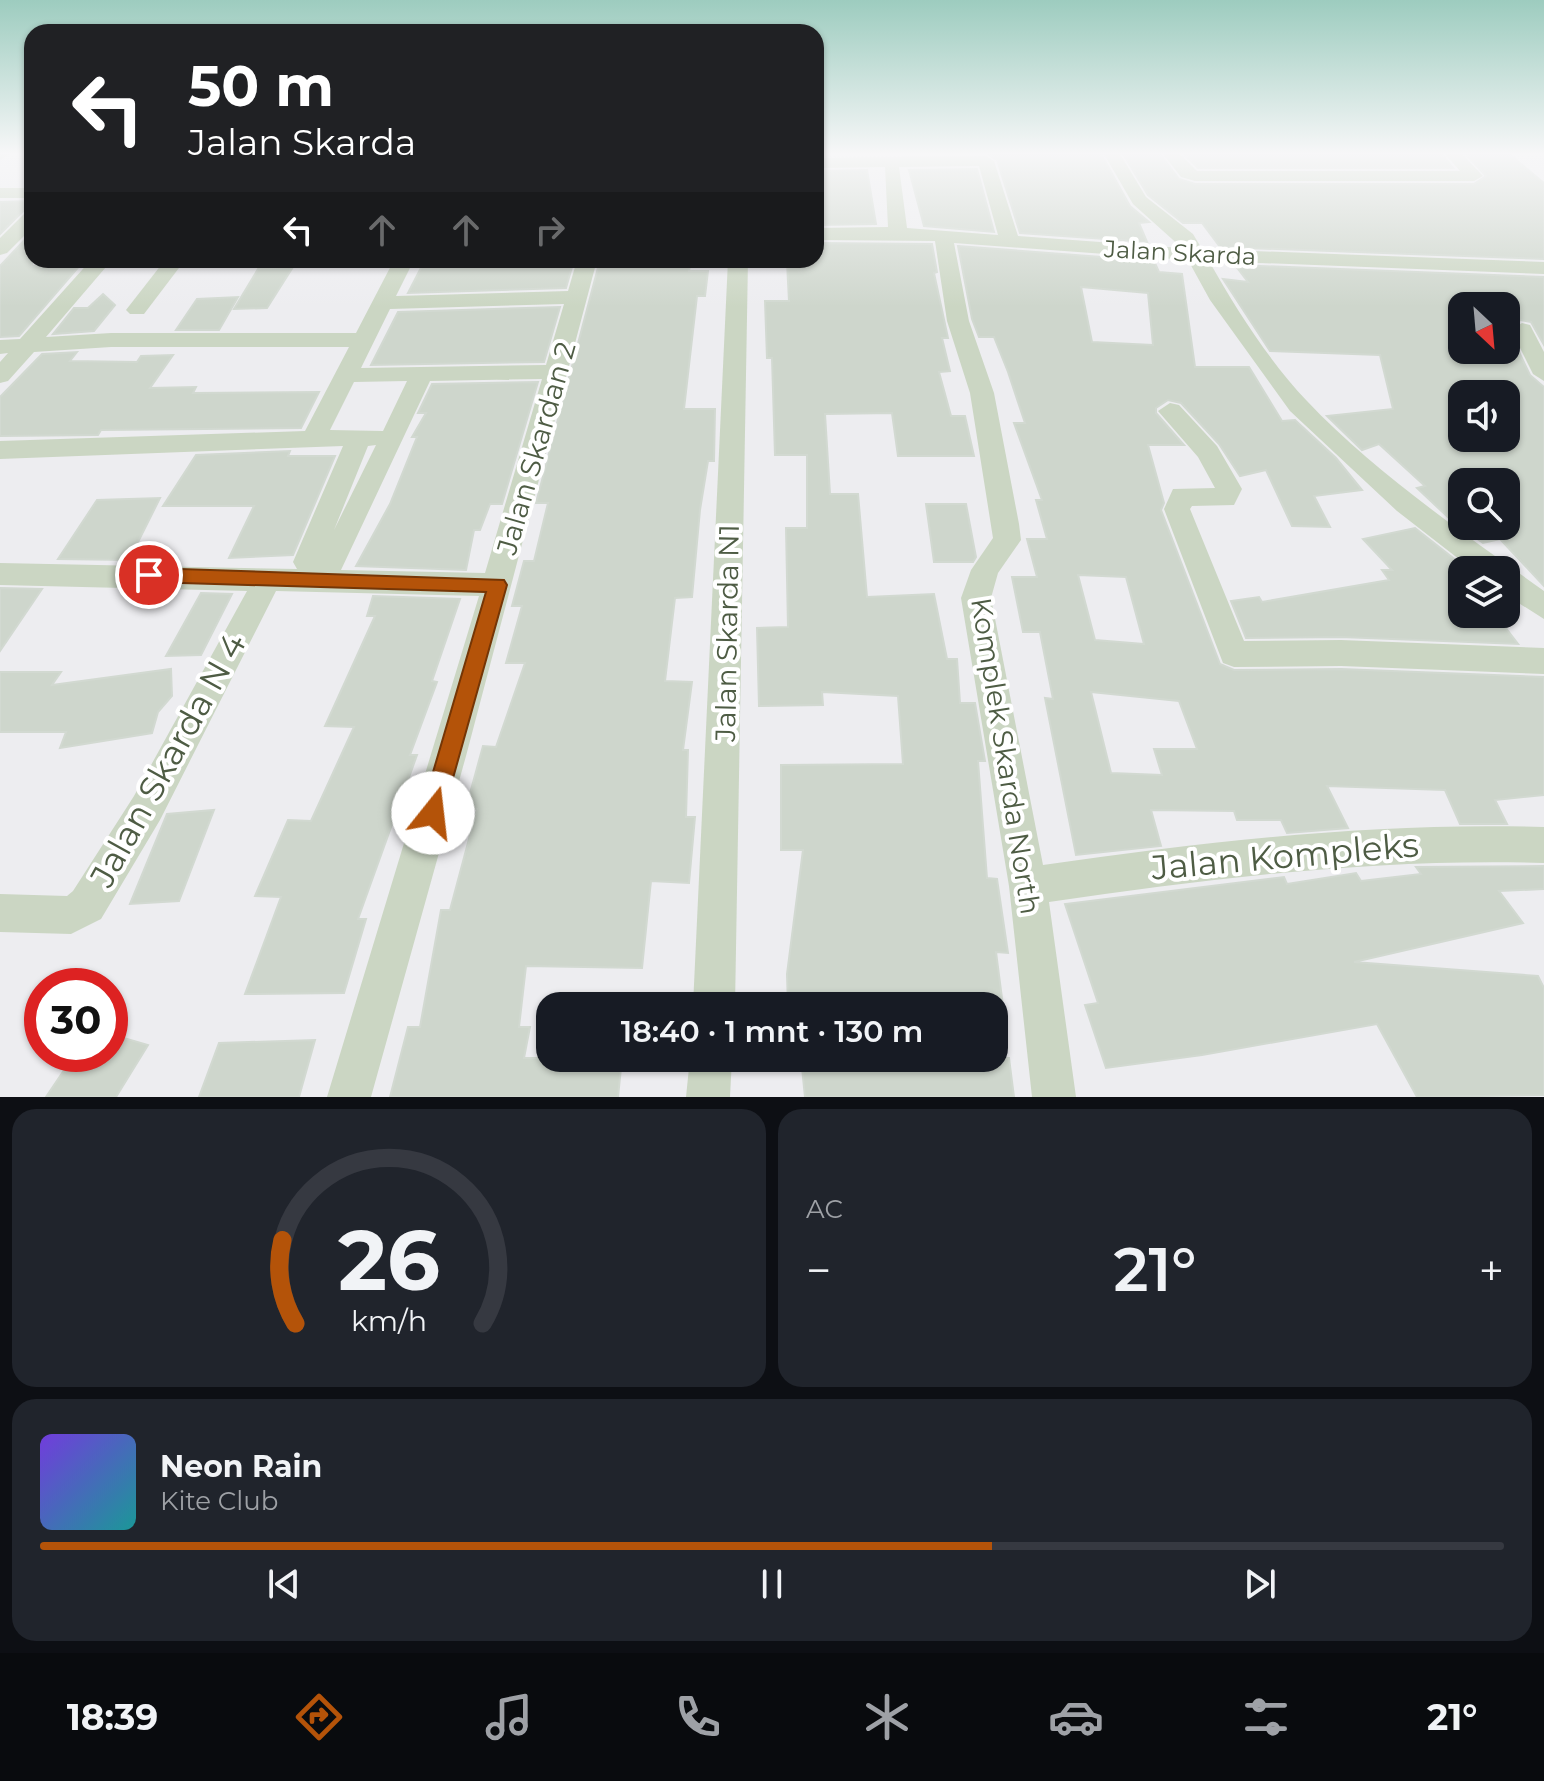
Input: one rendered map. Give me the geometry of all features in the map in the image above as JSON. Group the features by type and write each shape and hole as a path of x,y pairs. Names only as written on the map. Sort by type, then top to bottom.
{"street":[{"path":"895,205 898,233"},
{"path":"999,205 1010,242"},
{"path":"1145,205 1186,238 1220,300 1298,406 1406,504 1475,556"},
{"path":"0,249 24,225"},
{"name":"Jalan Skarda","path":"824,234 898,233 1198,255 1544,268"},
{"name":"Komplek Skarda North","path":"944,238 958,321 982,393 1005,524 1007,540 985,570 976,598 1028,886 1054,1097"},
{"path":"0,376 95,268"},
{"path":"137,310 169,268"},
{"path":"314,438 400,268"},
{"name":"Jalan Skardan 2","path":"349,1097 585,268"},
{"name":"Jalan Skarda N1","path":"714,992 738,268"},
{"path":"384,303 579,297"},
{"path":"1522,330 1544,374"},
{"path":"0,347 111,340 364,340"},
{"path":"348,375 555,372"},
{"path":"359,437 307,562 311,565 332,564 422,374"},
{"path":"1170,411 1208,452 1229,489 1225,498 1182,496 1177,509 1234,654 1356,653 1544,661"},
{"path":"0,450 393,436"},
{"path":"334,496 365,495"},
{"path":"0,574 497,585"},
{"name":"Jalan Skarda N 4","path":"0,913 71,915 87,905 147,808 268,578"},
{"path":"1520,589 1544,607"},
{"name":"Jalan Kompleks","path":"1028,886 1337,846 1464,841 1544,845"},
{"path":"708,1097 710,1072"}],"building":[{"path":"0,205 24,205 24,211 0,234"},
{"path":"824,205 873,205 876,224 824,225"},
{"path":"918,205 987,205 994,232 924,226"},
{"path":"1011,205 1130,205 1149,222 1139,223 1147,242 1020,233"},
{"path":"1161,205 1544,205 1544,259 1220,247 1202,223 1183,223"},
{"path":"24,240 24,268 78,268 19,336 0,337 0,266"},
{"path":"824,243 932,244 937,272 934,273 948,338 942,338 950,371 939,372 951,416 965,416 974,456 898,456 892,413 825,414 830,494 858,494 867,597 934,594 947,659 957,659 960,703 975,703 985,761 978,761 987,878 997,879 1008,953 996,952 1001,992 788,992 787,974 803,850 781,850 781,765 903,764 898,696 822,692 823,705 759,706 757,628 788,627 786,528 807,528 807,455 775,455 772,358 767,358 765,301 789,301 787,268 824,268"},
{"path":"958,246 1154,261 1159,272 1182,274 1195,367 1249,367 1282,421 1295,420 1336,458 1362,490 1314,496 1330,527 1292,526 1266,470 1240,476 1219,444 1181,403 1168,400 1156,408 1156,413 1184,445 1148,445 1164,503 1161,510 1220,664 1234,670 1341,669 1544,677 1544,795 1495,800 1507,824 1460,824 1445,790 1327,786 1348,828 1287,833 1281,820 1237,820 1234,811 1151,810 1161,846 1076,855 1045,698 1053,699 1040,632 1023,632 1012,577 1037,577 1027,539 1047,539 1036,500 1042,500 1014,423 1025,423 1008,372 994,337 979,337 972,319","holes":["1081,287 1148,293 1153,345 1092,342","1078,575 1126,577 1144,644 1095,640","1091,692 1179,701 1197,749 1154,749 1162,775 1111,773"]},
{"path":"1235,265 1544,277 1544,345 1531,322 1520,320 1520,292 1448,292 1448,364 1520,364 1520,354 1530,375 1544,387 1544,586 1520,560 1520,556 1516,556 1501,540 1520,540 1520,468 1448,468 1448,517 1417,488 1425,486 1379,444 1362,450 1327,416 1393,409 1380,355 1270,351 1223,279 1248,282"},
{"path":"292,268 267,308 234,309 258,269"},
{"path":"421,268 572,268 566,288 408,293"},
{"path":"598,268 690,268 689,271 708,271 705,296 697,296 684,409 715,409 714,461 708,461 700,510 692,597 675,598 665,681 692,682 683,750 688,750 686,817 695,817 689,883 651,881 642,968 526,966 519,1027 530,1027 524,1058 536,1058 536,1072 621,1072 618,1097 390,1097 408,1027 420,1027 441,910 450,910 477,809 466,808 483,746 496,747 525,663 506,663 522,606 512,606 524,561 534,561 548,503 536,503"},
{"path":"103,294 115,305 94,331 53,334 74,308 88,308"},
{"path":"238,297 219,330 176,330 197,299"},
{"path":"560,307 544,362 371,365 398,312"},
{"path":"77,352 70,361 137,362 141,356 173,355 150,388 196,387 193,393 319,392 301,428 101,430 98,435 0,436 0,397 42,354"},
{"path":"538,382 502,504 490,504 480,530 474,530 466,570 356,566 390,504 417,437 412,437 426,413 418,413 432,384"},
{"path":"290,451 288,456 335,456 293,555 229,558 254,506 163,506 196,455"},
{"path":"160,498 129,560 58,559 97,500"},
{"path":"926,504 966,504 976,557 973,562 934,562"},
{"path":"1415,528 1451,556 1448,556 1448,628 1506,628 1518,644 1341,637 1246,638 1231,601 1259,597 1262,602 1389,580 1382,570 1392,570 1363,539"},
{"path":"0,588 42,589 0,651"},
{"path":"201,593 232,594 201,655 166,656"},
{"path":"373,596 460,599 432,681 437,682 410,755 417,755 358,919 366,919 344,993 245,994 281,897 255,896 288,820 311,821 354,727 325,726 375,616 367,616"},
{"path":"171,669 172,696 158,712 152,733 60,748 66,732 0,732 0,672 61,672 52,685"},
{"path":"214,810 179,901 130,904 167,814"},
{"path":"1544,866 1544,889 1499,891 1523,923 1354,962 1538,976 1544,988 1544,1095 1417,1097 1377,1024 1202,1055 1106,1068 1085,1005 1098,1003 1065,904 1284,877 1287,884 1356,873 1361,881 1421,874 1416,867"},
{"path":"128,1039 148,1045 116,1097 46,1097 63,1072 128,1072"},
{"path":"315,1040 299,1097 199,1097 219,1043"},
{"path":"1009,1058 1014,1097 805,1097 802,1072 1008,1072"}],"route":[{"path":"149,575 497,585 433,813"}]}
